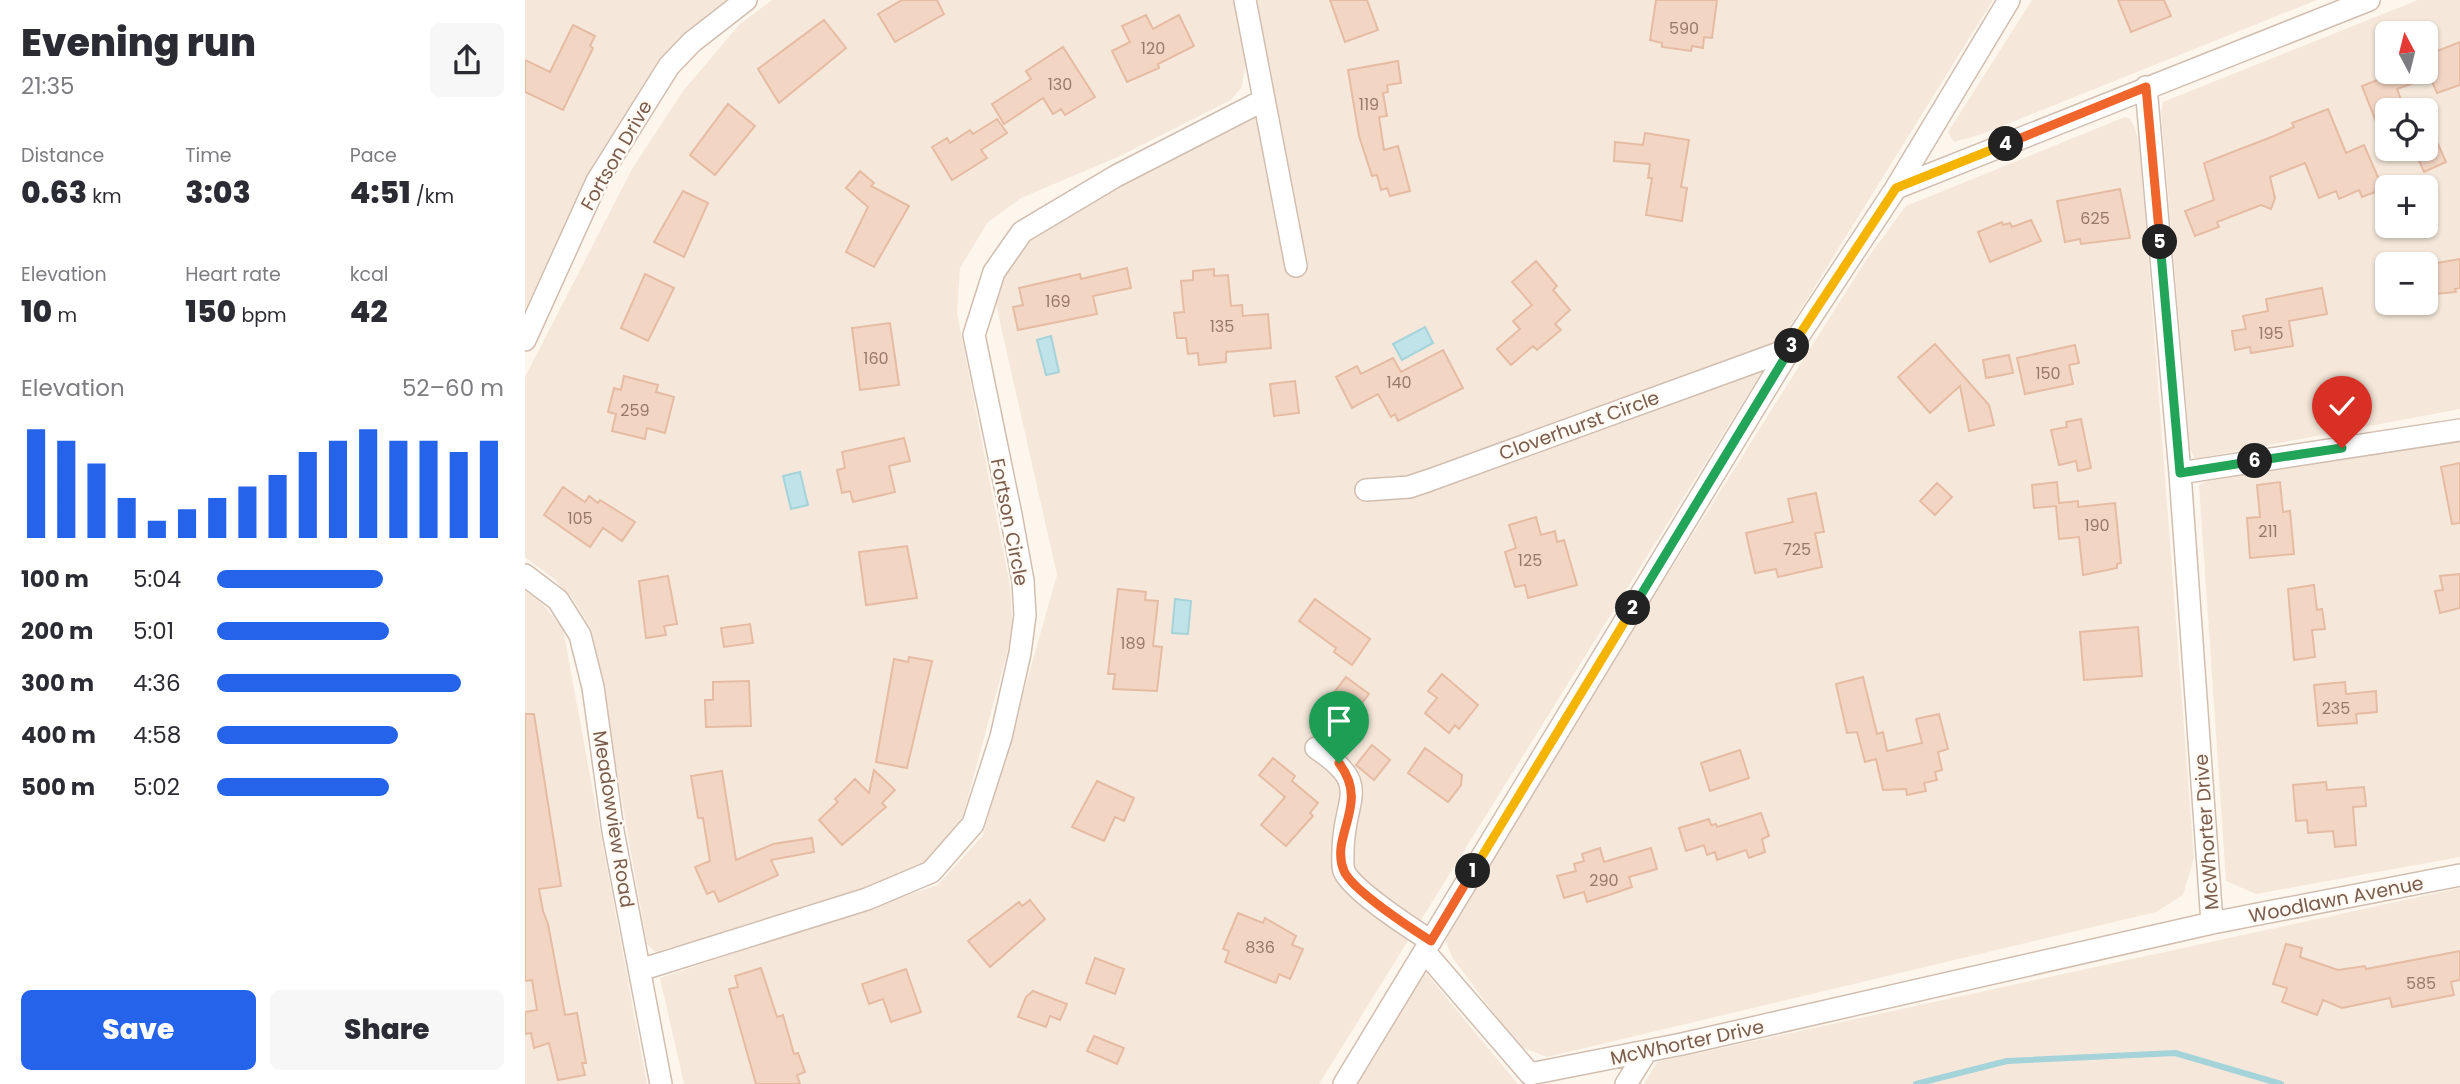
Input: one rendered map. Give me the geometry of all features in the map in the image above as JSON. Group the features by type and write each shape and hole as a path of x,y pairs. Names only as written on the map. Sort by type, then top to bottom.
{"street":[{"name":"Fortson Drive","path":"525,340 597,181 669,66 692,42 747,0"},
{"path":"1245,0 1262,101 1296,266"},
{"path":"1344,1084 1790,349 1896,188 2009,0"},
{"path":"1896,188 2369,0"},
{"name":"McWhorter Drive","path":"1317,748 1339,763 1350,778 1352,797 1343,845 1343,868 1350,881 1428,946 1534,1079 2213,923 2180,473 2146,87"},
{"name":"Fortson Circle","path":"640,970 867,899 931,872 973,824 1001,737 1020,653 1025,615 1023,581 1011,515 974,335 994,272 1022,232 1116,176 1262,101"},
{"name":"Cloverhurst Circle","path":"1366,490 1409,487 1790,349"},
{"path":"2180,473 2460,430"},
{"name":"Meadowview Road","path":"525,575 558,600 580,635 593,687 613,831 661,1084"},
{"name":"Woodlawn Avenue","path":"2213,923 2460,875"},
{"path":"1626,1084 1646,1052"}],"shaded area":[{"path":"525,0 737,0 641,91 525,311"},
{"path":"772,0 1236,0 1247,53 1242,87 1231,100 1120,156 1021,198 988,222 960,268 957,313 1010,586 1013,631 963,816 926,866 854,895 655,952 647,944 592,630 573,599 554,579 525,557 525,377 632,169 683,91 739,25"},
{"path":"1255,0 1993,0 1319,1084 684,1084 660,978 938,885 983,835 1057,575 993,291 1023,237 1277,105"},
{"path":"2032,0 2317,0 1982,134 1954,142 1948,132"},
{"path":"2418,0 2460,0 2460,409 2195,459 2190,449 2161,112 2163,102"},
{"path":"2125,117 2130,119 2135,128 2140,148 2194,858 2183,895 2156,912 1547,1057 1518,1046 1452,957 1446,942 1446,926 1866,260 1906,206"},
{"path":"2460,439 2460,857 2256,894 2226,881 2199,485 2226,472"},
{"path":"525,590 541,602 563,629 647,1084 525,1084"},
{"path":"2460,888 2460,1084 1644,1084 1657,1062"},
{"path":"1425,972 1518,1084 1349,1084 1411,987"}],"water":[{"path":"1425,327 1433,343 1402,360 1393,344"},
{"path":"1051,336 1059,372 1046,375 1037,340"},
{"path":"800,472 808,505 791,509 783,476"},
{"path":"1175,599 1191,601 1188,634 1172,633"}],"building":[{"path":"902,0 937,0 944,14 895,42 878,14"},
{"path":"1330,0 1367,0 1378,30 1345,42"},
{"path":"1656,0 1717,0 1712,38 1704,37 1703,48 1692,46 1691,51 1662,47 1662,43 1650,40"},
{"path":"2118,0 2164,0 2171,16 2131,32"},
{"path":"1146,15 1153,29 1179,15 1194,46 1158,64 1159,68 1127,82 1112,51 1130,42 1122,26"},
{"path":"824,20 846,48 779,103 758,69"},
{"path":"573,25 595,36 590,46 593,48 563,110 525,92 525,60 550,72"},
{"path":"2460,42 2460,85 2437,93 2433,84 2438,84 2438,51"},
{"path":"1063,47 1095,97 1065,115 1061,109 1053,114 1043,98 1004,124 992,104 1031,79 1026,71"},
{"path":"1398,61 1401,83 1387,85 1388,92 1383,93 1387,116 1379,117 1384,150 1398,146 1410,191 1390,196 1387,188 1381,190 1377,175 1372,176 1359,136 1348,70"},
{"path":"2375,81 2375,84 2411,84 2397,89 2400,98 2375,98 2375,119 2362,86"},
{"path":"728,104 755,126 715,175 690,155"},
{"path":"2328,109 2346,153 2364,145 2377,175 2375,192 2362,197 2359,190 2339,199 2336,191 2319,198 2305,163 2270,177 2275,198 2271,209 2261,205 2217,222 2219,227 2195,236 2185,211 2214,200 2204,163 2294,127 2292,123"},
{"path":"997,119 1007,133 981,150 987,158 952,180 932,147 947,138 950,143 970,130 973,134"},
{"path":"1645,133 1689,140 1681,187 1687,188 1682,221 1646,215 1652,178 1648,178 1650,164 1614,161 1615,142 1643,145"},
{"path":"2438,144 2446,162 2424,172 2419,161 2438,161"},
{"path":"860,171 874,183 871,186 909,206 874,267 846,252 868,207 846,188"},
{"path":"2120,189 2130,238 2081,244 2080,239 2065,242 2057,201"},
{"path":"683,191 708,203 684,257 654,242"},
{"path":"2031,220 2041,241 1990,262 1978,232 2002,222 2003,225 2010,223 2012,227"},
{"path":"2460,259 2460,288 2455,289 2456,292 2438,294 2438,263"},
{"path":"1536,261 1557,286 1553,290 1570,310 1555,324 1561,330 1537,350 1533,346 1511,365 1497,349 1520,329 1513,321 1532,305 1512,282"},
{"path":"1127,268 1131,288 1093,296 1097,314 1018,330 1013,307 1023,305 1019,288 1080,274 1081,279"},
{"path":"1214,269 1214,276 1228,275 1231,306 1242,305 1243,316 1268,314 1271,348 1226,352 1226,362 1199,365 1198,353 1188,354 1186,338 1177,338 1174,313 1184,312 1181,281 1193,280 1193,271"},
{"path":"645,274 674,288 648,341 621,328"},
{"path":"2322,288 2327,314 2289,321 2293,346 2251,353 2250,347 2235,350 2232,331 2246,329 2243,316 2268,311 2266,299"},
{"path":"890,323 899,385 860,390 852,328"},
{"path":"1935,344 1989,405 1994,425 1969,431 1960,386 1930,413 1898,377"},
{"path":"2075,345 2079,363 2069,365 2073,384 2025,394 2017,358"},
{"path":"1443,350 1463,388 1398,421 1395,414 1391,417 1378,394 1352,408 1336,377 1357,366 1361,374 1393,358 1401,372"},
{"path":"2009,355 2013,373 1986,378 1983,360"},
{"path":"624,376 658,385 656,392 674,397 665,433 647,428 645,439 612,431 616,414 608,412 614,388 621,390"},
{"path":"1295,381 1299,413 1274,416 1270,384"},
{"path":"2081,419 2091,468 2078,471 2076,461 2059,465 2051,430 2067,427 2066,422"},
{"path":"904,438 910,461 889,466 895,492 853,502 850,491 842,493 837,470 845,468 842,452"},
{"path":"2460,463 2460,523 2452,524 2441,467"},
{"path":"2057,482 2059,503 2078,501 2078,507 2115,503 2121,563 2117,564 2117,568 2083,575 2079,537 2059,539 2056,506 2034,508 2032,485"},
{"path":"2280,482 2283,512 2290,511 2294,554 2250,558 2247,518 2260,517 2257,485"},
{"path":"1937,483 1952,497 1935,515 1920,501"},
{"path":"563,487 585,502 589,496 598,503 600,500 635,522 622,541 603,528 590,547 544,515"},
{"path":"1816,493 1824,532 1815,533 1822,567 1778,577 1776,569 1755,573 1746,533 1793,522 1788,499"},
{"path":"1536,517 1541,535 1555,531 1557,542 1564,540 1577,585 1528,598 1525,585 1515,587 1505,552 1516,548 1509,525"},
{"path":"907,546 917,598 866,605 859,552"},
{"path":"2460,574 2460,608 2440,613 2435,591 2443,590 2440,576"},
{"path":"668,576 677,624 664,626 666,635 646,638 639,581"},
{"path":"2314,585 2317,610 2322,609 2325,629 2312,630 2315,657 2294,660 2288,589"},
{"path":"1118,589 1146,592 1145,600 1158,601 1153,646 1162,647 1157,691 1113,689 1115,674 1108,674"},
{"path":"1315,599 1370,639 1352,665 1334,652 1336,648 1299,621"},
{"path":"750,624 753,643 724,647 721,628"},
{"path":"2138,627 2142,676 2084,680 2080,632"},
{"path":"909,657 932,661 907,768 876,762 894,659 908,662"},
{"path":"1442,674 1478,705 1459,729 1455,725 1449,733 1425,713 1437,698 1428,691"},
{"path":"1346,677 1369,694 1341,729 1320,711"},
{"path":"1863,677 1877,734 1883,732 1887,751 1922,743 1916,719 1939,714 1948,749 1938,752 1942,770 1935,772 1937,780 1924,783 1926,791 1907,795 1906,789 1883,790 1876,759 1865,762 1857,732 1847,733 1836,684"},
{"path":"749,681 751,726 706,727 705,700 713,700 713,682"},
{"path":"2345,682 2346,694 2376,691 2377,712 2356,714 2357,723 2318,726 2314,685"},
{"path":"525,714 534,714 561,886 539,889 565,1015 577,1013 586,1063 582,1063 585,1075 558,1080 549,1043 534,1048 531,1033 525,1034 525,1012 537,1010 532,980 525,981"},
{"path":"1372,745 1390,760 1374,780 1356,765"},
{"path":"1425,748 1462,775 1461,785 1448,802 1408,773"},
{"path":"1740,750 1749,778 1710,791 1701,763"},
{"path":"1273,758 1295,776 1292,781 1318,803 1310,813 1313,816 1286,846 1261,825 1285,797 1259,775"},
{"path":"874,770 895,790 882,803 886,807 842,845 819,820 838,802 835,799 855,779 869,793"},
{"path":"722,771 736,860 773,844 812,838 814,852 771,860 778,875 719,902 714,891 707,894 695,867 710,861 703,818 698,818 691,776"},
{"path":"1097,781 1134,798 1124,821 1115,817 1104,841 1072,827"},
{"path":"2326,782 2327,790 2364,787 2366,806 2353,807 2356,845 2335,847 2333,831 2308,833 2307,820 2296,821 2293,785"},
{"path":"1761,813 1769,836 1762,839 1765,852 1749,858 1746,850 1717,860 1715,852 1707,855 1704,845 1686,851 1679,828 1709,819 1711,825 1716,824 1717,827"},
{"path":"1600,848 1604,862 1651,848 1657,869 1629,877 1632,887 1587,902 1584,892 1564,898 1557,876 1576,871 1574,864 1584,861 1582,854"},
{"path":"1030,900 1045,919 990,967 968,941 1019,902 1022,906"},
{"path":"1238,913 1263,923 1265,918 1296,936 1292,945 1303,949 1290,979 1279,974 1276,983 1225,962 1229,951 1223,949"},
{"path":"2286,944 2302,948 2300,957 2338,970 2365,966 2366,969 2460,951 2460,980 2451,982 2454,995 2392,1007 2390,998 2342,1008 2323,1000 2317,1015 2282,1002 2287,988 2273,984"},
{"path":"1095,958 1124,969 1115,994 1086,983"},
{"path":"761,968 777,1017 783,1015 794,1054 798,1053 805,1072 797,1075 800,1084 756,1084 729,989 738,987 735,976"},
{"path":"906,969 921,1012 891,1022 883,999 869,1004 862,984"},
{"path":"1033,991 1067,1004 1060,1020 1050,1016 1046,1027 1018,1017 1026,997"},
{"path":"1094,1036 1124,1048 1117,1064 1087,1051"}],"waterway":[{"path":"1916,1084 2007,1061 2175,1053 2281,1084"}],"route":[{"path":"1339,763 1350,778 1352,797 1343,845 1343,868 1350,881 1404,924 1431,941 1790,349 1896,188 2146,87 2180,473 2342,448"}]}
